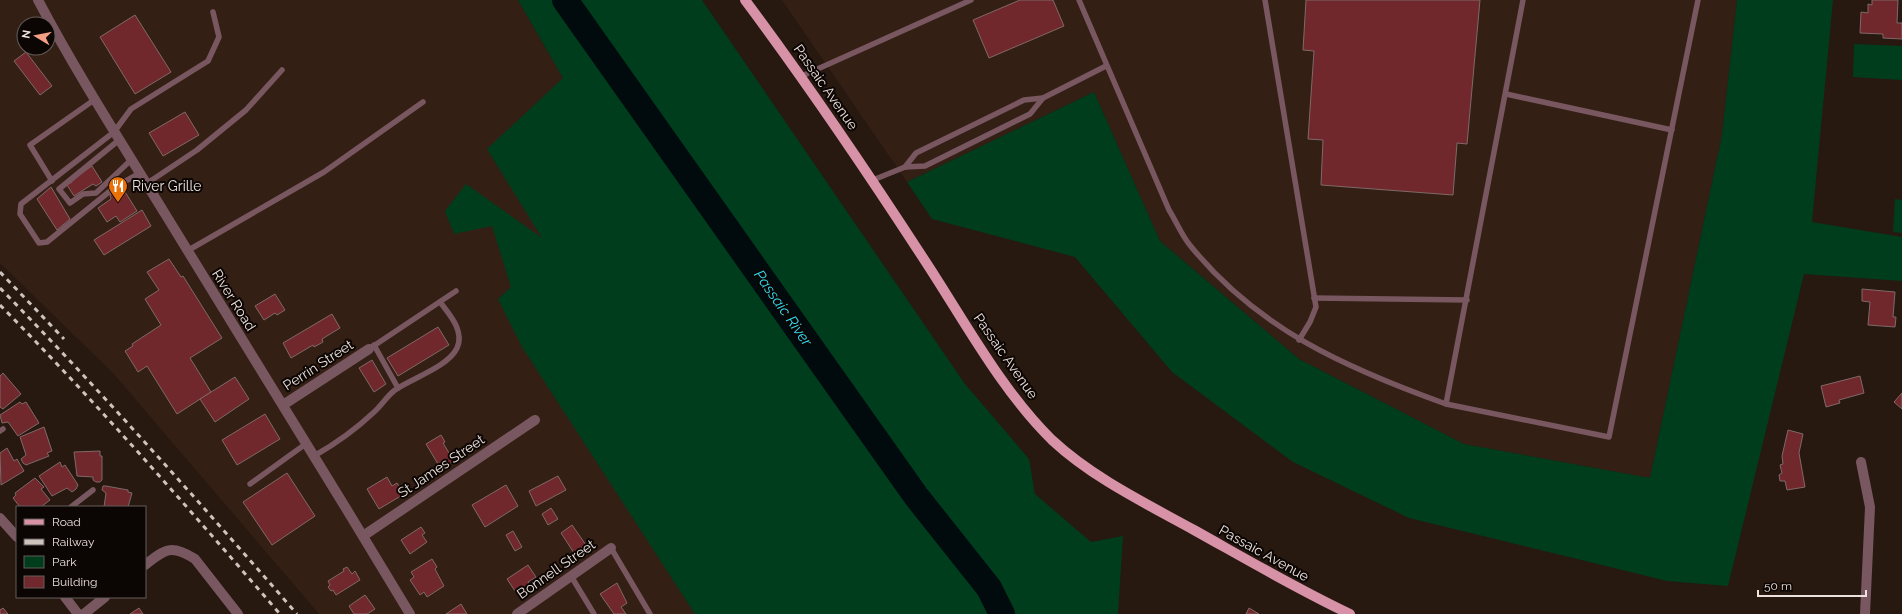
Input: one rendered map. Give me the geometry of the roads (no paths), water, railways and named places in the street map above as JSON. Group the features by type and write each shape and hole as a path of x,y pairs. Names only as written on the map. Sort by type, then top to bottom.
{"main road":[{"name":"Passaic Avenue","path":"745,0 802,76 873,180 1008,388 1052,439 1086,467 1130,494 1287,582 1350,614"}],"street":[{"name":"River Road","path":"38,0 94,100 307,443 410,614"},
{"name":"Perrin Street","path":"283,405 371,347"},
{"name":"St James Street","path":"363,536 535,420"},
{"path":"1861,462 1870,507 1865,614"},
{"path":"0,518 16,536"},
{"name":"Bonnell Street","path":"517,614 611,548"},
{"path":"146,564 166,550 174,549 195,559 238,614"},
{"path":"66,598 78,614"},
{"path":"84,614 104,598"}],"lane":[{"path":"802,76 971,0"},
{"path":"1079,0 1169,210 1188,243 1218,278 1262,316 1299,340 1351,367 1446,404 1609,437 1698,0"},
{"path":"1265,0 1316,306 1310,322 1299,340"},
{"path":"1446,404 1523,0"},
{"path":"131,160 96,193 83,194 70,203 59,189 116,136 131,109 208,61 219,36 213,12"},
{"path":"873,180 905,167 925,166 970,144 1030,114 1044,98 1106,66"},
{"path":"146,184 197,150 246,110 282,70"},
{"path":"1506,94 1672,130"},
{"path":"905,167 916,153 1024,100 1044,98"},
{"path":"52,181 30,145 94,100"},
{"path":"187,251 324,172 424,102"},
{"path":"116,136 22,204 20,214 39,243 47,242 116,187 140,173"},
{"path":"398,388 371,347 456,291"},
{"path":"1314,298 1467,300"},
{"path":"314,456 332,446 372,414 398,388 451,357 458,347 459,336 455,321 440,302"},
{"path":"250,484 307,443"},
{"path":"72,506 93,490"},
{"path":"611,548 650,614"},
{"path":"571,576 594,614"}],"waterway":[{"name":"Passaic River","path":"565,0 916,496 989,588 1002,614"}],"railway":[{"path":"0,272 64,339"},
{"path":"0,288 114,408 297,614"},
{"path":"0,305 108,419 280,614"}],"place":[{"name":"River Grille","path":"118,203"}]}
